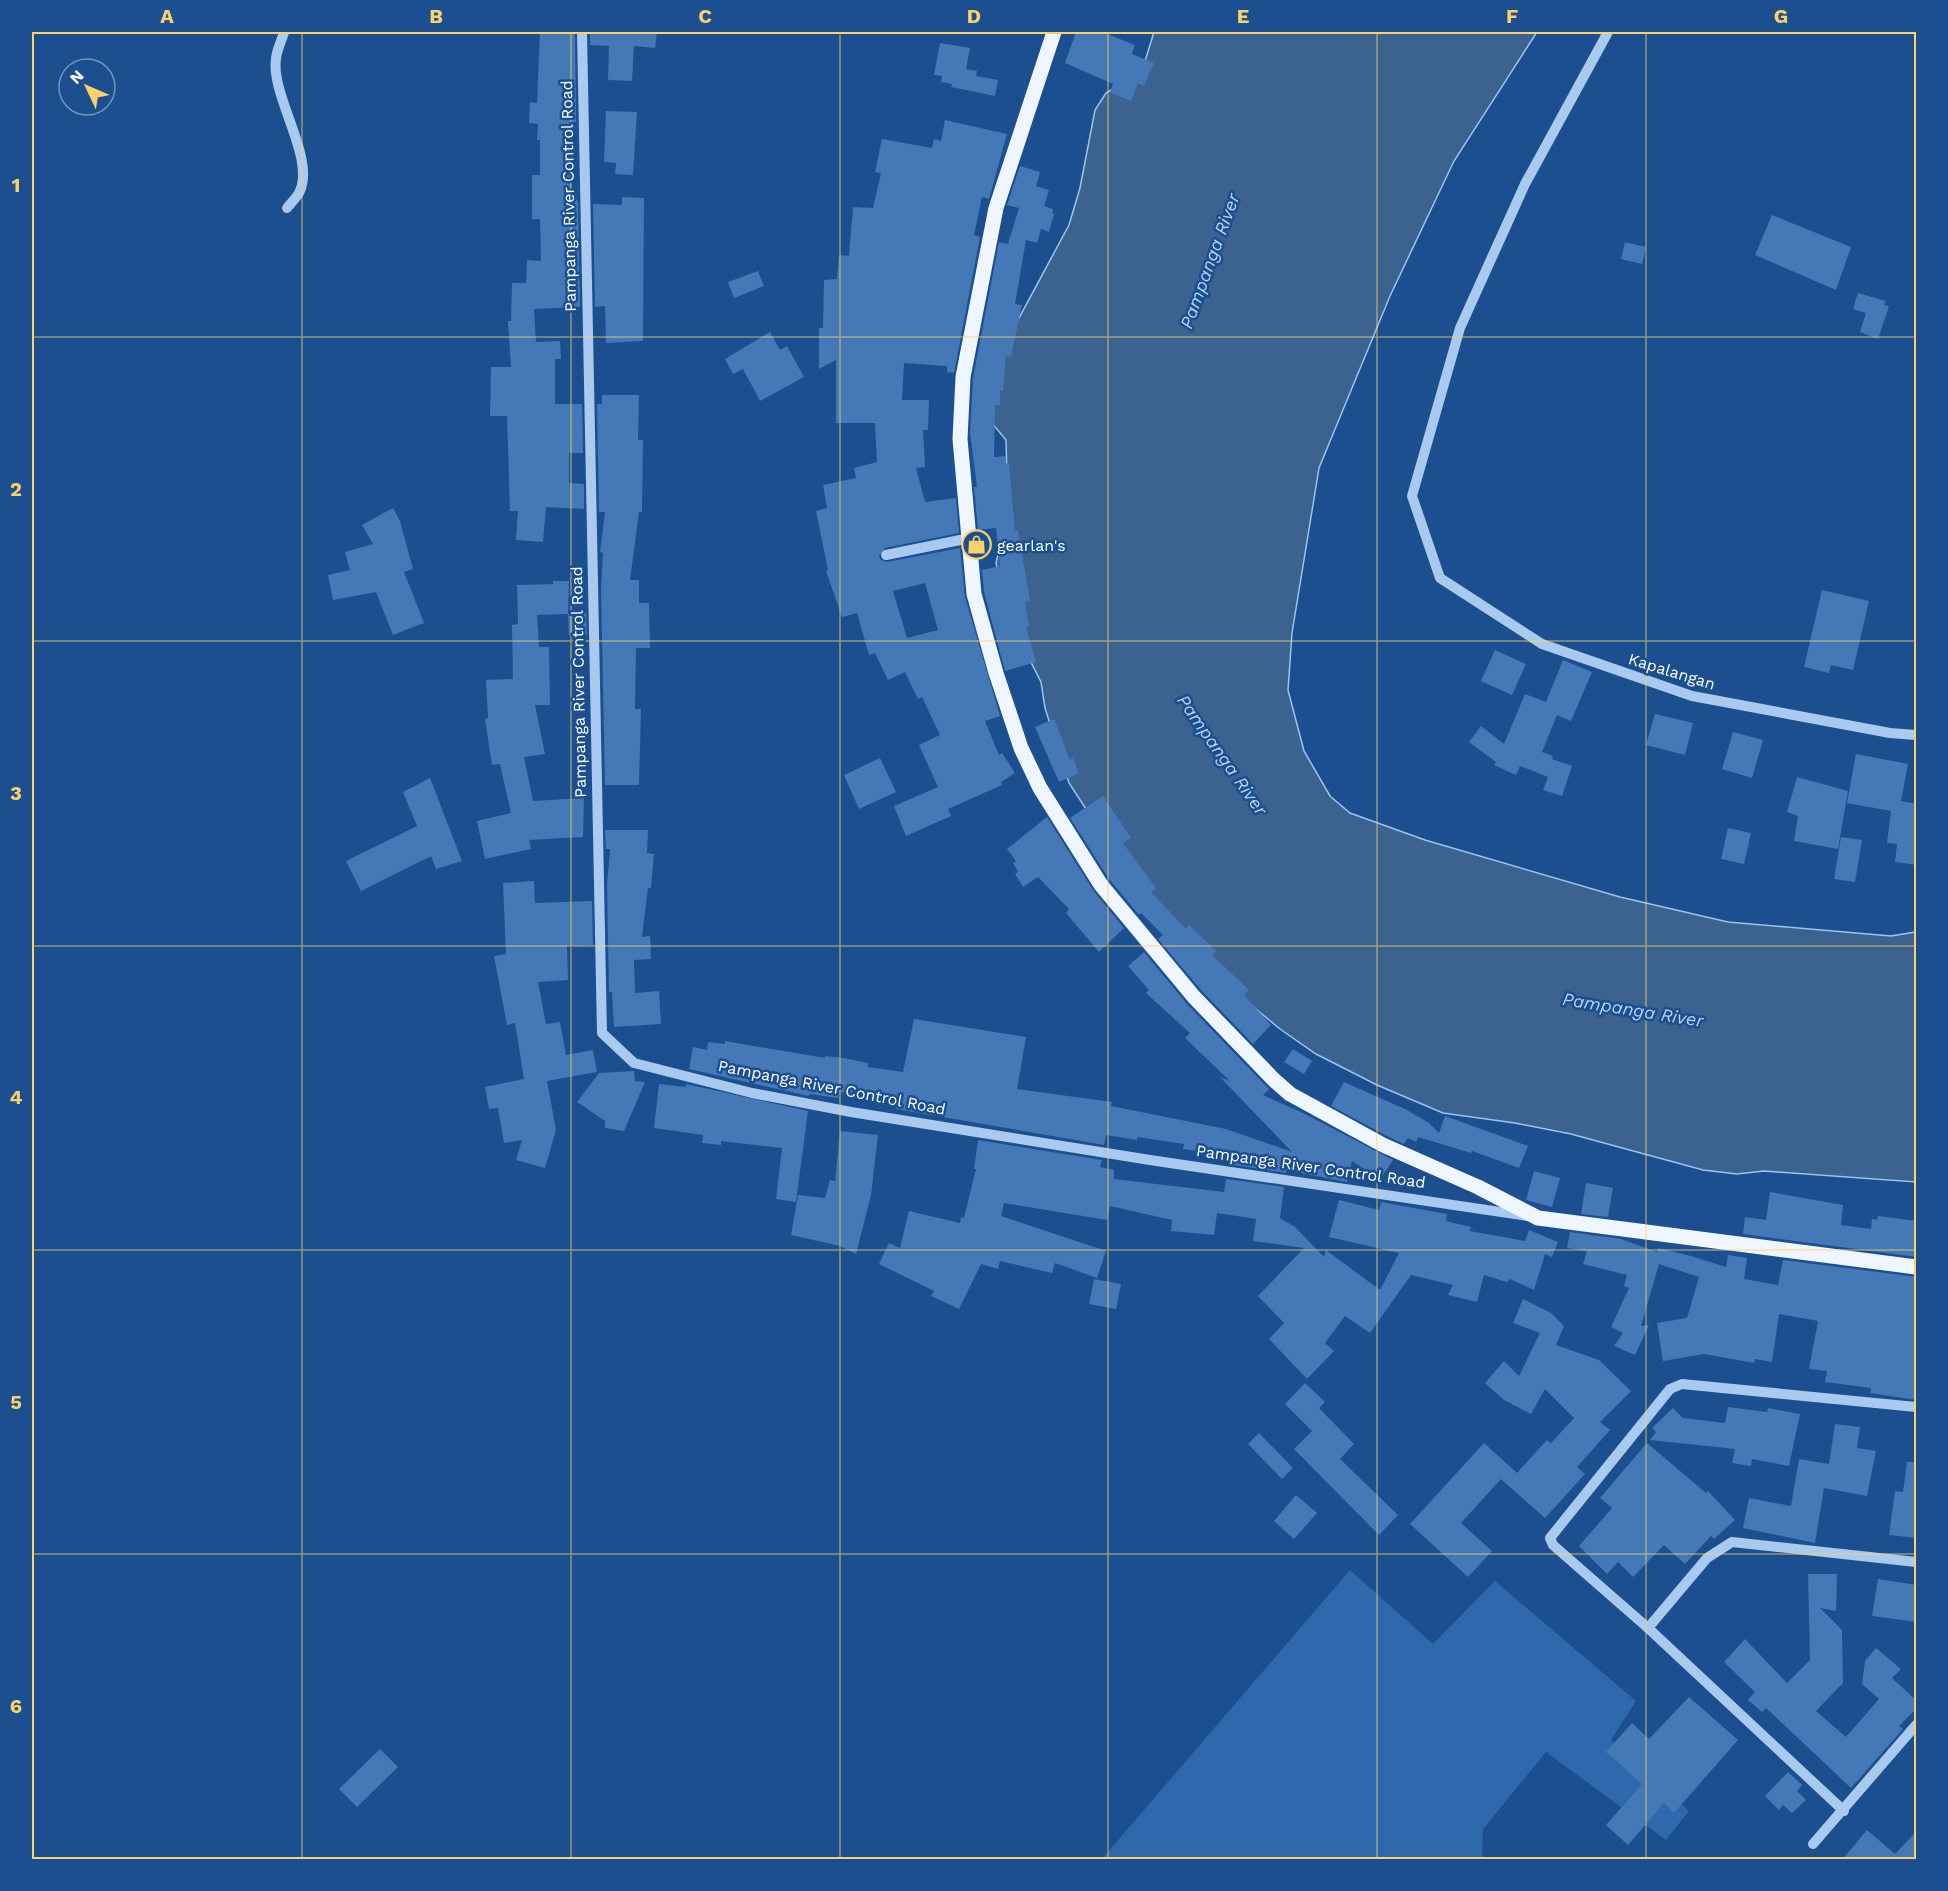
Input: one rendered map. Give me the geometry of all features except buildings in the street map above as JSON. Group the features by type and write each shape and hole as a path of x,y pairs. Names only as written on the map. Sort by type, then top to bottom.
{"main road":[{"path":"1053,32 996,208 963,377 960,439 974,594 1021,748 1040,788 1101,885 1155,953 1242,1047 1290,1094 1383,1145 1478,1187 1538,1218"},
{"name":"Pampanga River Control Road","path":"1538,1218 1917,1267"}],"street":[{"path":"284,32 276,59 278,81 300,152 302,175 300,192 287,208"},
{"name":"Pampanga River Control Road","path":"582,32 603,1033 634,1063 752,1093 851,1112 1150,1160 1538,1218"},
{"name":"Kapalangan","path":"1608,32 1525,184 1460,328 1412,496 1440,578 1542,644 1692,696 1890,733 1917,735"},
{"path":"886,555 970,538"},
{"path":"1844,1811 1648,1628 1553,1545 1550,1538 1670,1389 1682,1384 1917,1407"},
{"path":"1648,1628 1707,1558 1732,1542 1917,1562"},
{"path":"1813,1844 1917,1725"}],"shaded area":[{"path":"1350,1570 1433,1644 1495,1581 1636,1701 1611,1740 1689,1811 1666,1840 1546,1752 1483,1829 1482,1859 1101,1860"}],"water":[{"name":"Pampanga River","path":"1154,32 1537,32 1454,161 1390,296 1319,468 1292,633 1288,690 1304,751 1330,796 1350,813 1425,840 1620,897 1728,922 1891,936 1916,932 1916,1182 1764,1171 1737,1174 1703,1170 1571,1134 1443,1113 1377,1085 1316,1054 1280,1029 1216,976 1099,829 1069,783 1045,708 1041,682 1014,629 996,563 1008,513 1006,440 991,422 990,372 1069,225 1080,188 1095,110 1106,93 1142,71"}],"place":[{"name":"gearlan's","path":"976,545"}]}
